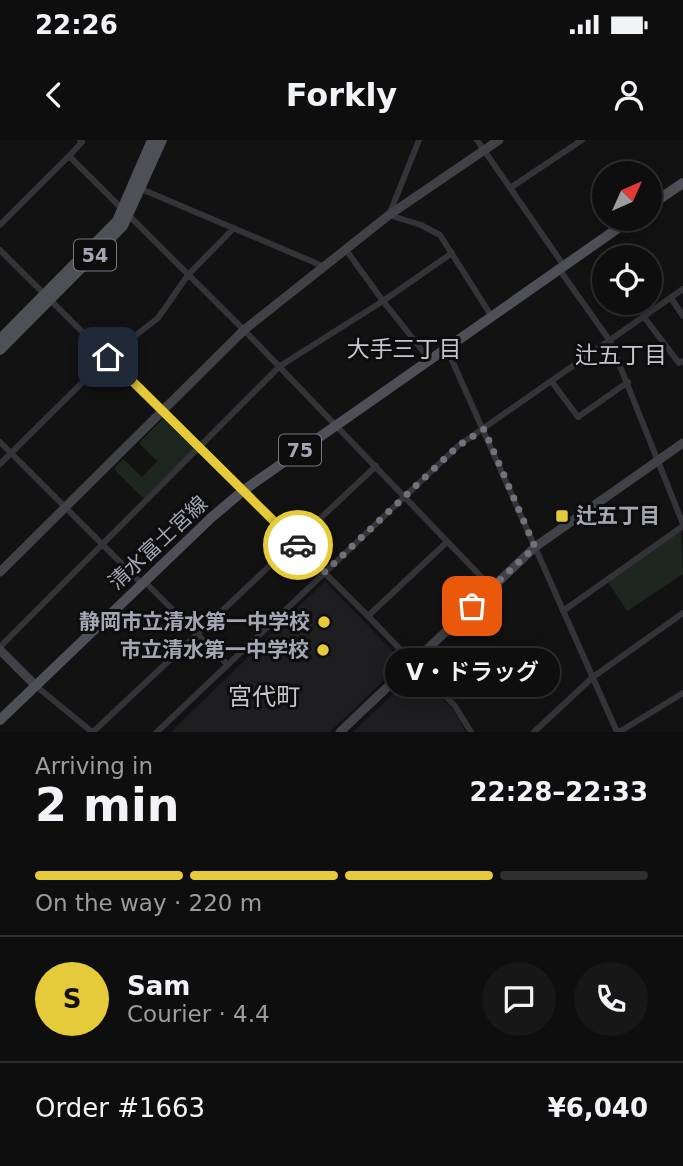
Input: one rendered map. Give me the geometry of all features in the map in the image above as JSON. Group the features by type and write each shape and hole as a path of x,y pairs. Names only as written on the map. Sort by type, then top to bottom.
{"main road":[{"name":"54","path":"137,188 152,140"},
{"name":"54","path":"0,350 126,214 162,140"},
{"path":"662,197 683,183"},
{"name":"清水富士宮線","path":"0,720 212,517 244,490 614,231"},
{"name":"54","path":"0,338 47,297"}],"street":[{"path":"0,225 69,156 82,142 80,140"},
{"path":"389,215 419,140"},
{"path":"477,140 610,341 683,523 562,611"},
{"path":"0,572 244,330 389,215 499,140"},
{"path":"510,188 582,140"},
{"path":"69,156 280,366 492,588"},
{"path":"137,188 324,267"},
{"path":"389,215 421,225 440,235 492,317"},
{"path":"0,464 108,357 158,318 188,275 234,228"},
{"path":"0,250 368,616 455,706 471,732"},
{"path":"346,250 430,360"},
{"path":"376,466 92,732 36,686 0,648 280,366 383,301 452,253"},
{"path":"157,732 458,446 683,289"},
{"path":"671,298 683,316"},
{"path":"645,317 679,363 683,360"},
{"path":"447,349 618,732 683,693"},
{"path":"552,382 578,417 628,382"},
{"path":"0,442 228,665"},
{"path":"340,732 535,547 683,443"},
{"path":"368,616 447,542"},
{"path":"534,732 593,677 683,613"}],"shaded area":[{"path":"163,419 194,449 145,500 114,469 123,459 142,477 157,461 139,443"},
{"path":"681,531 683,574 627,611 608,582"},
{"name":"静岡市立清水第一中学校","path":"325,581 403,662 330,732 171,732"},
{"path":"416,672 454,711 466,732 353,732"}],"way so far":[{"path":"298,545 325,572 458,446 484,429 535,547 472,606"}],"place":[{"name":"辻五丁目","path":"562,516"},
{"name":"V・ドラッグ","path":"472,606"},
{"name":"静岡市立清水第一中学校","path":"324,622"},
{"name":"市立清水第一中学校","path":"323,650"}],"district":[{"name":"大手三丁目","path":"404,349"},
{"name":"辻五丁目","path":"621,355"},
{"name":"宮代町","path":"264,697"}],"route":[{"path":"108,357 298,545"}]}
